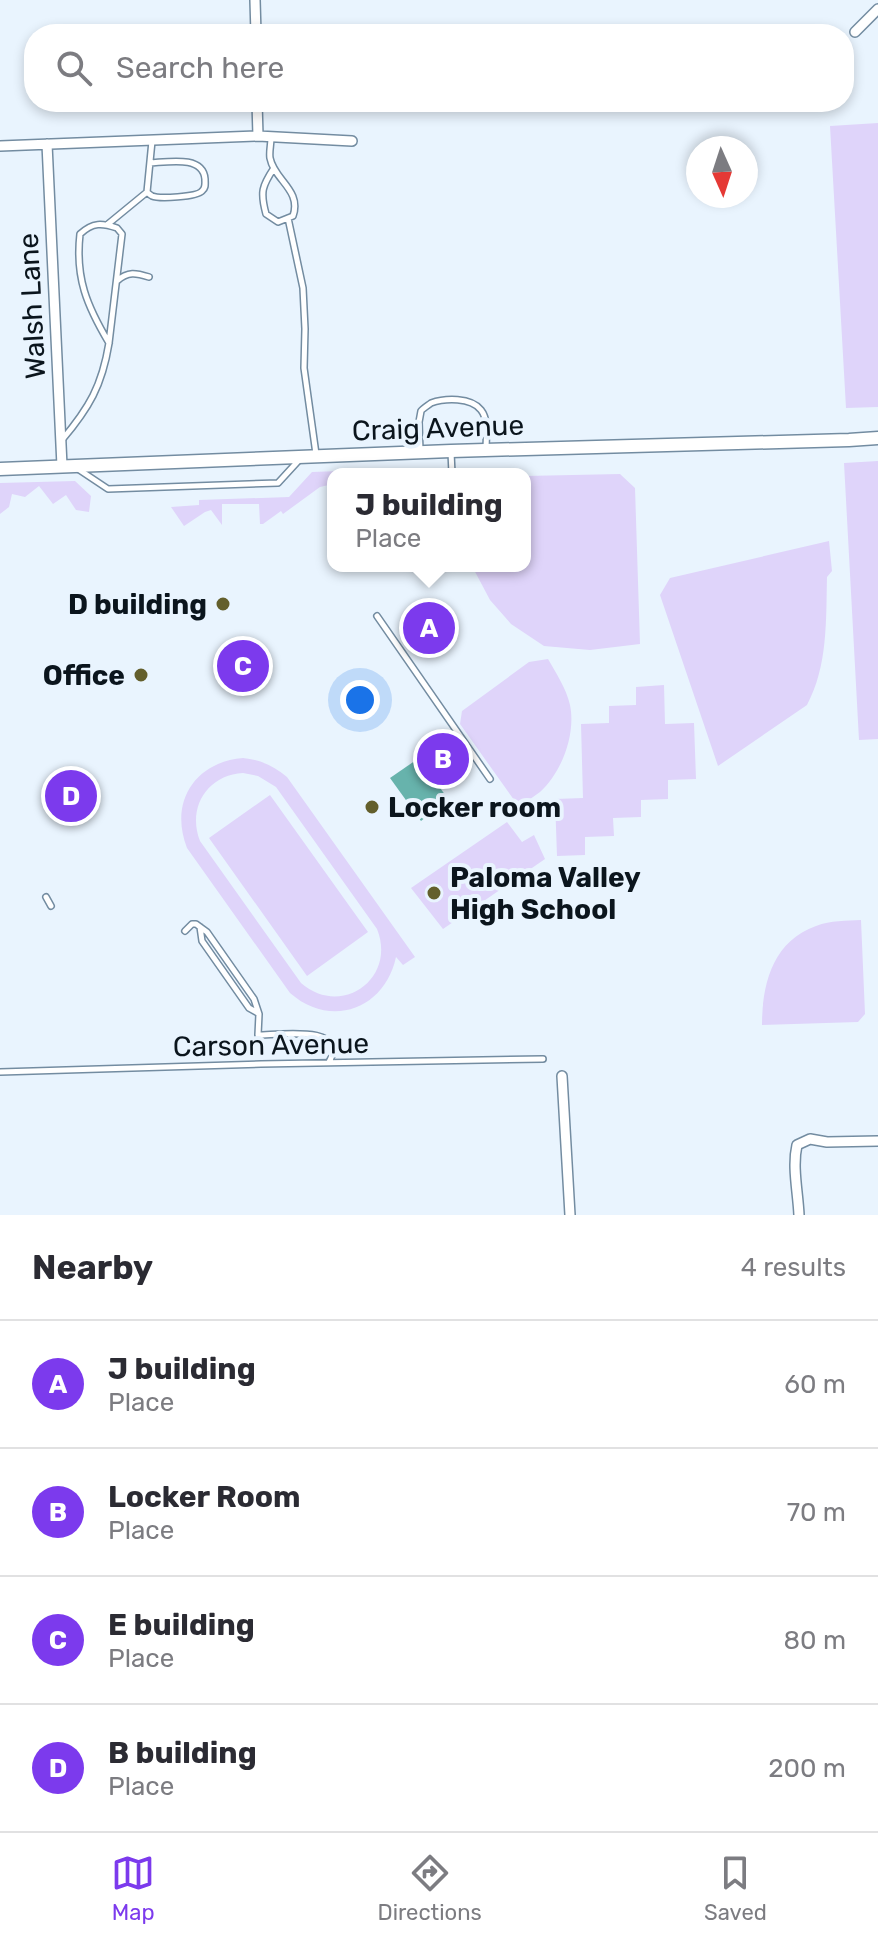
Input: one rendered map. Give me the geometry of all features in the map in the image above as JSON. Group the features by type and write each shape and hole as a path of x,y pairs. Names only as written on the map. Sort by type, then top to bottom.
{"street":[{"path":"255,0 256,24"},
{"path":"855,32 878,9"},
{"path":"257,112 258,136"},
{"path":"0,146 258,136 352,141"},
{"name":"Walsh Lane","path":"47,144 61,441 68,466"},
{"name":"Craig Avenue","path":"0,469 878,438"},
{"path":"562,1076 570,1215"},
{"path":"799,1215 794,1160 797,1145 810,1139 827,1142 878,1141"}],"lane":[{"path":"271,137 269,156 292,192 295,210 293,216 278,222 266,214 261,196 264,183 274,168"},
{"path":"107,225 147,192 152,140"},
{"path":"147,192 161,198 195,196 203,191 205,184 204,170 193,163 150,163"},
{"path":"288,218 303,288 304,368 316,456"},
{"path":"61,441 84,414 100,381 109,343 122,234 117,228 98,223 80,234 82,288 92,315 109,343"},
{"path":"116,281 124,274 134,272 149,277"},
{"path":"420,452 421,411 431,403 452,400 470,402 482,410 487,425 486,450"},
{"path":"451,451 452,468"},
{"path":"68,466 108,489 278,483 302,457"},
{"path":"377,616 490,779"},
{"path":"46,897 51,906"},
{"path":"185,931 192,924 207,932 254,999 259,1014 258,1035 325,1037 333,1048 328,1063"},
{"name":"Carson Avenue","path":"0,1072 543,1059"}],"shaded area":[{"path":"878,123 878,407 846,408 830,126"},
{"path":"878,461 878,739 859,740 844,463"},
{"path":"327,471 327,485 263,524 260,524 259,504 222,504 222,525 211,510 184,526 171,507 199,505 199,500 289,497 312,472"},
{"path":"620,474 635,488 640,644 590,650 544,646 511,624 490,600 475,572 531,572 531,476"},
{"path":"75,481 91,496 89,512 76,510 66,495 53,504 39,486 25,497 12,494 9,507 0,514 0,483"},
{"path":"829,541 832,571 827,577 822,659 807,705 718,766 660,595 670,578"},
{"path":"548,659 570,705 569,740 561,763 548,784 519,807 460,724 462,711 529,662"},
{"path":"664,685 665,724 694,723 696,779 668,780 668,799 641,800 641,817 613,818 614,836 585,837 585,855 557,856 555,799 583,798 581,724 609,723 609,706 636,705 636,687"},
{"path":"243,758 256,760 287,777 415,957 403,965 396,957 381,990 368,1001 339,1011 322,1010 290,993 187,848 181,815 184,800 199,776 226,761","holes":["243,773 258,776 276,787 377,929 381,947 379,963 362,988 333,996 317,993 301,983 200,841 196,817 198,806 210,787 230,775"]},
{"path":"419,758 448,799 421,821 390,778"},
{"path":"270,795 368,932 307,976 209,838"},
{"path":"507,822 522,842 534,835 545,859 443,929 411,888"},
{"path":"861,920 865,1014 858,1022 762,1025 768,980 780,953 789,942 822,924"}],"place":[{"name":"D building","path":"223,604"},
{"name":"J building","path":"429,628"},
{"name":"E building","path":"243,666"},
{"name":"Office","path":"141,675"},
{"name":"Locker Room","path":"443,759"},
{"name":"B building","path":"71,796"},
{"name":"Locker room","path":"372,807"},
{"name":"Paloma Valley High School","path":"434,893"}]}
